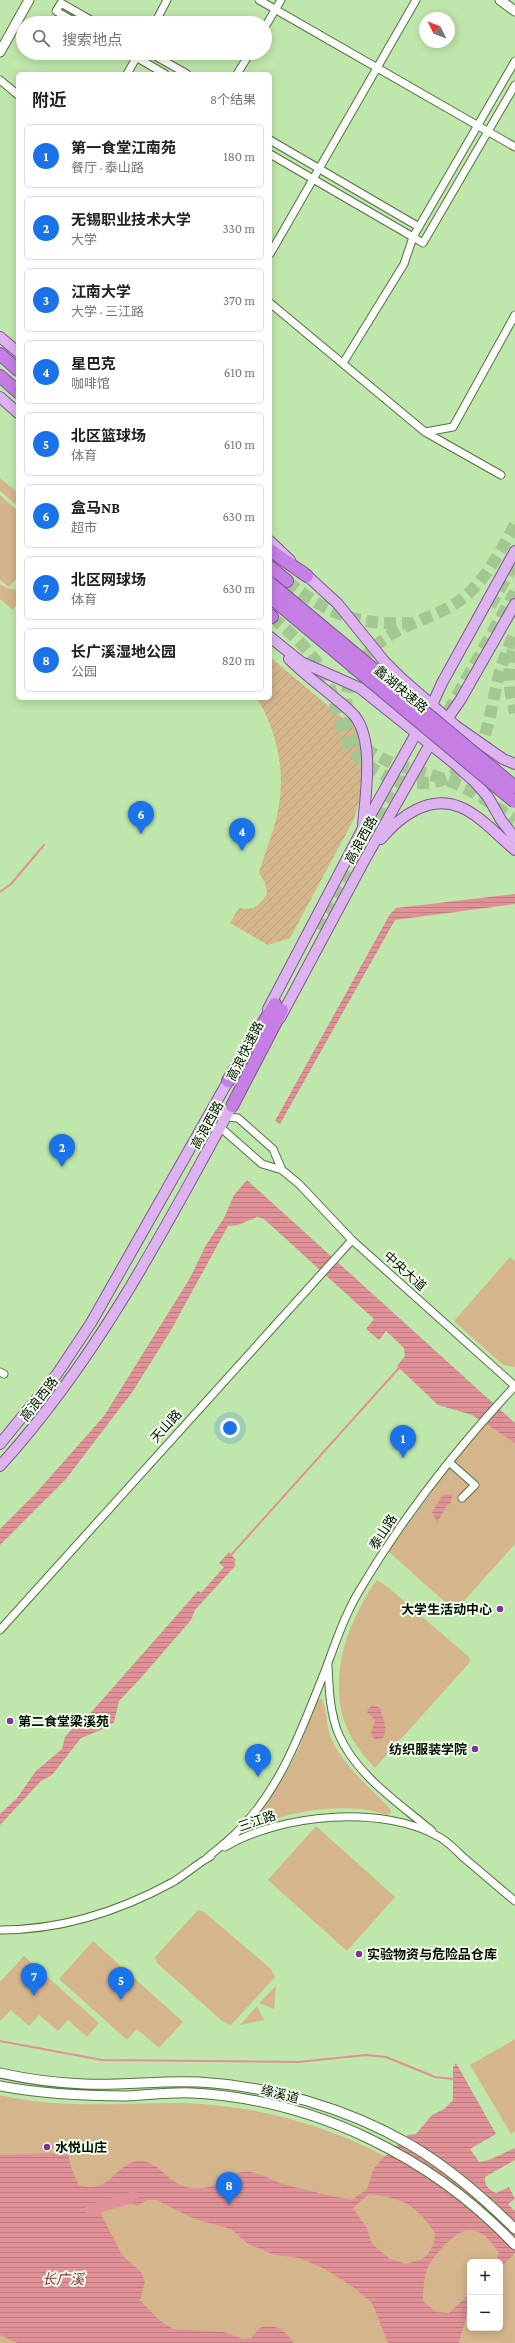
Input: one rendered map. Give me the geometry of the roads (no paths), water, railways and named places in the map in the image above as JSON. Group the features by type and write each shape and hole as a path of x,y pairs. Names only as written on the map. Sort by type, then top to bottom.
{"highway":[{"path":"0,354 16,367"},
{"path":"0,376 16,390"},
{"path":"272,551 307,576"},
{"path":"272,569 287,581"},
{"name":"蠡湖快速路","path":"272,585 515,788"},
{"name":"蠡湖快速路","path":"272,599 515,802"},
{"name":"高浪快速路","path":"228,1081 278,1007 232,1106"}],"main road":[{"path":"17,16 26,0"},
{"path":"20,16 29,0"},
{"path":"500,0 515,11"},
{"path":"510,0 515,3"},
{"path":"0,46 16,18"},
{"path":"0,52 16,23"},
{"path":"0,337 16,350"},
{"path":"0,397 16,411"},
{"path":"272,543 338,604 384,661 432,705 497,755 515,764"},
{"name":"高浪西路","path":"0,1444 57,1374 92,1323 228,1081 362,830 432,705 442,683 515,551"},
{"name":"高浪西路","path":"0,1466 45,1414 97,1343 226,1117 363,863 430,744 447,718 462,699 515,604"},
{"path":"272,640 301,662 360,688 430,744 475,782 515,838"},
{"path":"272,640 304,674 353,714 361,725 367,756 362,830"},
{"path":"363,863 382,838 408,813 438,803 459,806 471,813 515,850"},
{"name":"缘溪道","path":"0,2073 85,2084 171,2081 253,2088 279,2093 322,2106 409,2144 486,2200 515,2229"},
{"name":"缘溪道","path":"0,2086 87,2096 170,2092 221,2095 256,2101 303,2113 373,2141 423,2168 492,2221 515,2245"}],"street":[{"path":"159,16 167,0"},
{"path":"259,0 515,147"},
{"path":"272,16 281,0"},
{"path":"272,251 376,67 416,0"},
{"path":"65,16 56,11 61,3 84,16"},
{"path":"128,72 135,60"},
{"path":"145,60 162,72"},
{"path":"162,60 183,72"},
{"path":"238,72 246,60"},
{"path":"343,363 404,264 413,237 515,61"},
{"path":"0,80 16,93"},
{"path":"272,155 423,242 489,132 515,85"},
{"path":"272,141 419,227"},
{"path":"272,305 425,432 501,474"},
{"path":"425,432 452,428 515,316"},
{"path":"212,1108 226,1117 238,1118 273,1149 282,1170"},
{"path":"201,1128 220,1127 262,1164 282,1170"},
{"name":"中央大道","path":"282,1170 299,1184 352,1240 515,1386"},
{"name":"天山路","path":"0,1630 352,1240"},
{"name":"泰山路","path":"207,1858 236,1834 273,1786 299,1736 340,1629 358,1593 404,1522 477,1427 515,1386"},
{"path":"449,1462 475,1486 462,1498"},
{"path":"328,1662 334,1720 347,1750 370,1779 442,1838"},
{"name":"三江路","path":"0,1930 44,1927 113,1909 175,1881 207,1858 238,1840 270,1827 323,1818 352,1817 380,1820 423,1830 442,1838 515,1901"}],"water":[{"path":"515,894 515,904 395,920 280,1124 275,1121 390,914 396,908"},
{"path":"247,1180 515,1423 515,1443 472,1415 438,1405 397,1366 405,1356 404,1348 386,1331 379,1340 366,1329 374,1319 264,1219 257,1217 238,1225 228,1226 171,1330 133,1391 66,1479 0,1545 0,1529 36,1493 104,1416 190,1278 206,1245 224,1218 234,1195"},
{"path":"453,1494 450,1504 447,1505 437,1523 432,1512 443,1495"},
{"path":"229,1552 236,1560 234,1562 236,1565 195,1610 191,1620 119,1701 114,1722 106,1728 81,1738 52,1775 41,1781 0,1825 0,1814 17,1798 36,1771 62,1749 65,1737 81,1718 84,1719 87,1717 198,1591 201,1593 224,1567 219,1563"},
{"path":"373,1705 380,1708 386,1729 383,1738 375,1740 371,1734 375,1720 367,1712"},
{"name":"长广溪","path":"456,2063 496,2134 470,2149 479,2162 489,2160 515,2148 515,2160 485,2177 485,2182 491,2190 496,2193 509,2187 515,2199 508,2204 515,2211 515,2253 503,2265 503,2259 497,2259 499,2253 488,2238 476,2231 471,2230 459,2234 446,2243 428,2267 424,2283 423,2301 436,2312 449,2313 467,2296 467,2315 459,2343 388,2343 372,2303 353,2287 325,2269 299,2258 275,2255 248,2244 231,2229 195,2219 156,2200 148,2200 137,2206 114,2199 105,2202 101,2214 122,2255 141,2272 145,2282 140,2300 159,2320 173,2329 224,2332 243,2339 251,2338 259,2328 275,2327 283,2331 294,2343 17,2343 0,2335 0,2155 68,2154 72,2170 79,2185 89,2187 98,2186 105,2183 124,2167 131,2163 140,2161 152,2164 172,2180 184,2186 204,2188 212,2186 234,2174 250,2172 280,2183 352,2200 367,2189 373,2170 383,2158 408,2135 416,2134 432,2115 444,2109 453,2100 453,2067","holes":["369,2194 391,2198 408,2204 415,2209 435,2233 434,2243 428,2254 422,2259 406,2264 389,2258 372,2244 367,2228 353,2208"]}],"waterway":[{"path":"0,892 11,884 44,845"},
{"path":"231,1555 399,1368"},
{"path":"0,2041 102,2060 298,2062 366,2055 386,2057 435,2077 453,2079"},
{"path":"90,2210 133,2197"}],"tunnel":[{"path":"515,525 484,575 472,590 463,598 443,610 400,629 372,649 352,677 346,698 348,715 354,733 361,743 371,752 391,762 459,785 481,797 515,820"},
{"path":"490,606 515,562"},
{"path":"287,581 316,602 344,616 374,622 410,623"},
{"path":"448,712 515,592"},
{"path":"272,617 305,647 321,669 331,692 343,732 352,749 359,757 376,770 394,779 411,783 432,783 440,781 455,774 473,758 486,732 501,668 515,631"},
{"path":"513,651 509,674 510,690 515,713"},
{"path":"316,928 401,770"}],"place":[{"name":"盒马NB","path":"141,834"},
{"name":"星巴克","path":"242,851"},
{"name":"无锡职业技术大学","path":"62,1167"},
{"name":"第一食堂江南苑","path":"403,1458"},
{"name":"大学生活动中心","path":"500,1609"},
{"name":"第二食堂梁溪苑","path":"10,1721"},
{"name":"纺织服装学院","path":"475,1749"},
{"name":"江南大学","path":"258,1777"},
{"name":"实验物资与危险品仓库","path":"359,1954"},
{"name":"北区网球场","path":"34,1996"},
{"name":"北区篮球场","path":"121,2000"},
{"name":"水悦山庄","path":"47,2147"},
{"name":"长广溪湿地公园","path":"229,2205"}]}
